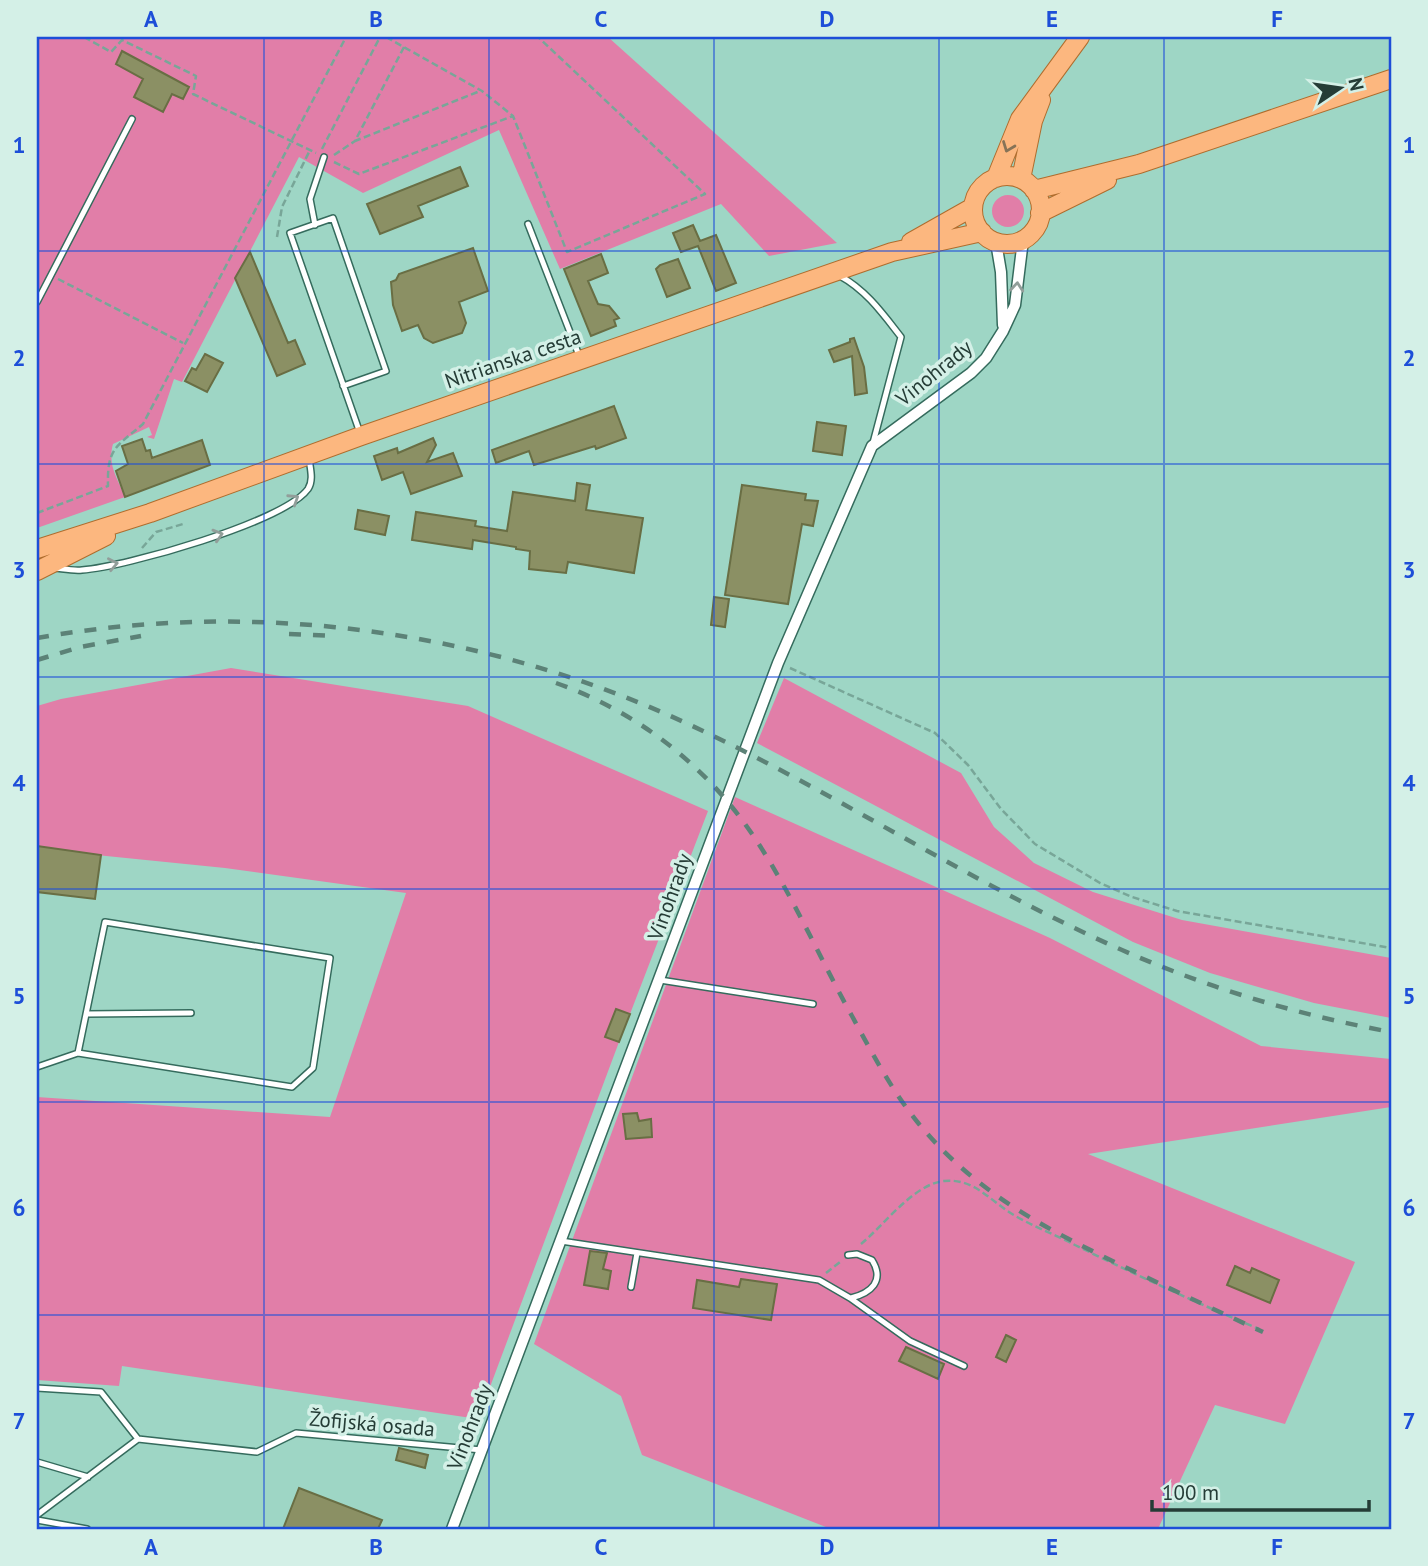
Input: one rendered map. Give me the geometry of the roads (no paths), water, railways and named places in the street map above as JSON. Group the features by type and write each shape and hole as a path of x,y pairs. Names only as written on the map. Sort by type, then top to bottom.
{"main road":[{"path":"996,178 1020,119 1080,37"},
{"path":"1027,185 1033,121 1050,78"},
{"path":"1040,214 1139,164 1391,79"},
{"path":"1027,185 1139,164"},
{"path":"1011,177 1027,185 1040,204 1035,229 1023,240 1007,244 989,237 974,218 976,196 982,187 996,178 1011,177"},
{"name":"Nitrianska cesta","path":"37,549 150,513 361,436 835,273 892,252 973,208"},
{"name":"Nitrianska cesta","path":"892,252 989,237"},
{"name":"Nitrianska cesta","path":"41,570 150,513"}],"street":[{"path":"989,237 1004,305 1003,331"},
{"name":"Vinohrady","path":"452,1529 778,663 872,446 971,373 986,358 1015,305 1023,240"}],"lane":[{"path":"37,302 132,119"},
{"path":"315,225 310,199 324,157"},
{"path":"343,386 387,371 333,218 290,233 343,386 361,436"},
{"path":"528,224 581,360"},
{"path":"835,273 853,283 872,301 901,337 872,446"},
{"path":"41,570 81,570 130,561 248,525 300,497 309,487 312,479 309,455"},
{"path":"37,1067 78,1053 292,1087 313,1068 330,958 105,922 78,1053"},
{"path":"660,980 813,1004"},
{"path":"86,1014 191,1013"},
{"path":"561,1241 818,1280 850,1298 910,1341 964,1366"},
{"path":"631,1287 637,1253"},
{"path":"848,1255 857,1254 872,1260 878,1274 877,1281 869,1292 850,1298"},
{"path":"37,1388 100,1392 138,1439 37,1517"},
{"name":"Žofijská osada","path":"138,1439 257,1452 296,1433 482,1450"},
{"path":"37,1462 88,1477"},
{"path":"37,1517 87,1529"}],"railway":[{"path":"37,638 119,627 202,622 285,623 368,631 450,645 530,665 609,691 686,723 796,778 1066,924 1154,964 1254,999 1391,1032"},
{"path":"289,634 334,636"},
{"path":"37,660 80,647 141,636"},
{"path":"556,683 613,708 665,742 711,783 731,806 778,876 891,1085 919,1124 964,1170 988,1190 1040,1223 1125,1267 1263,1332"}]}
